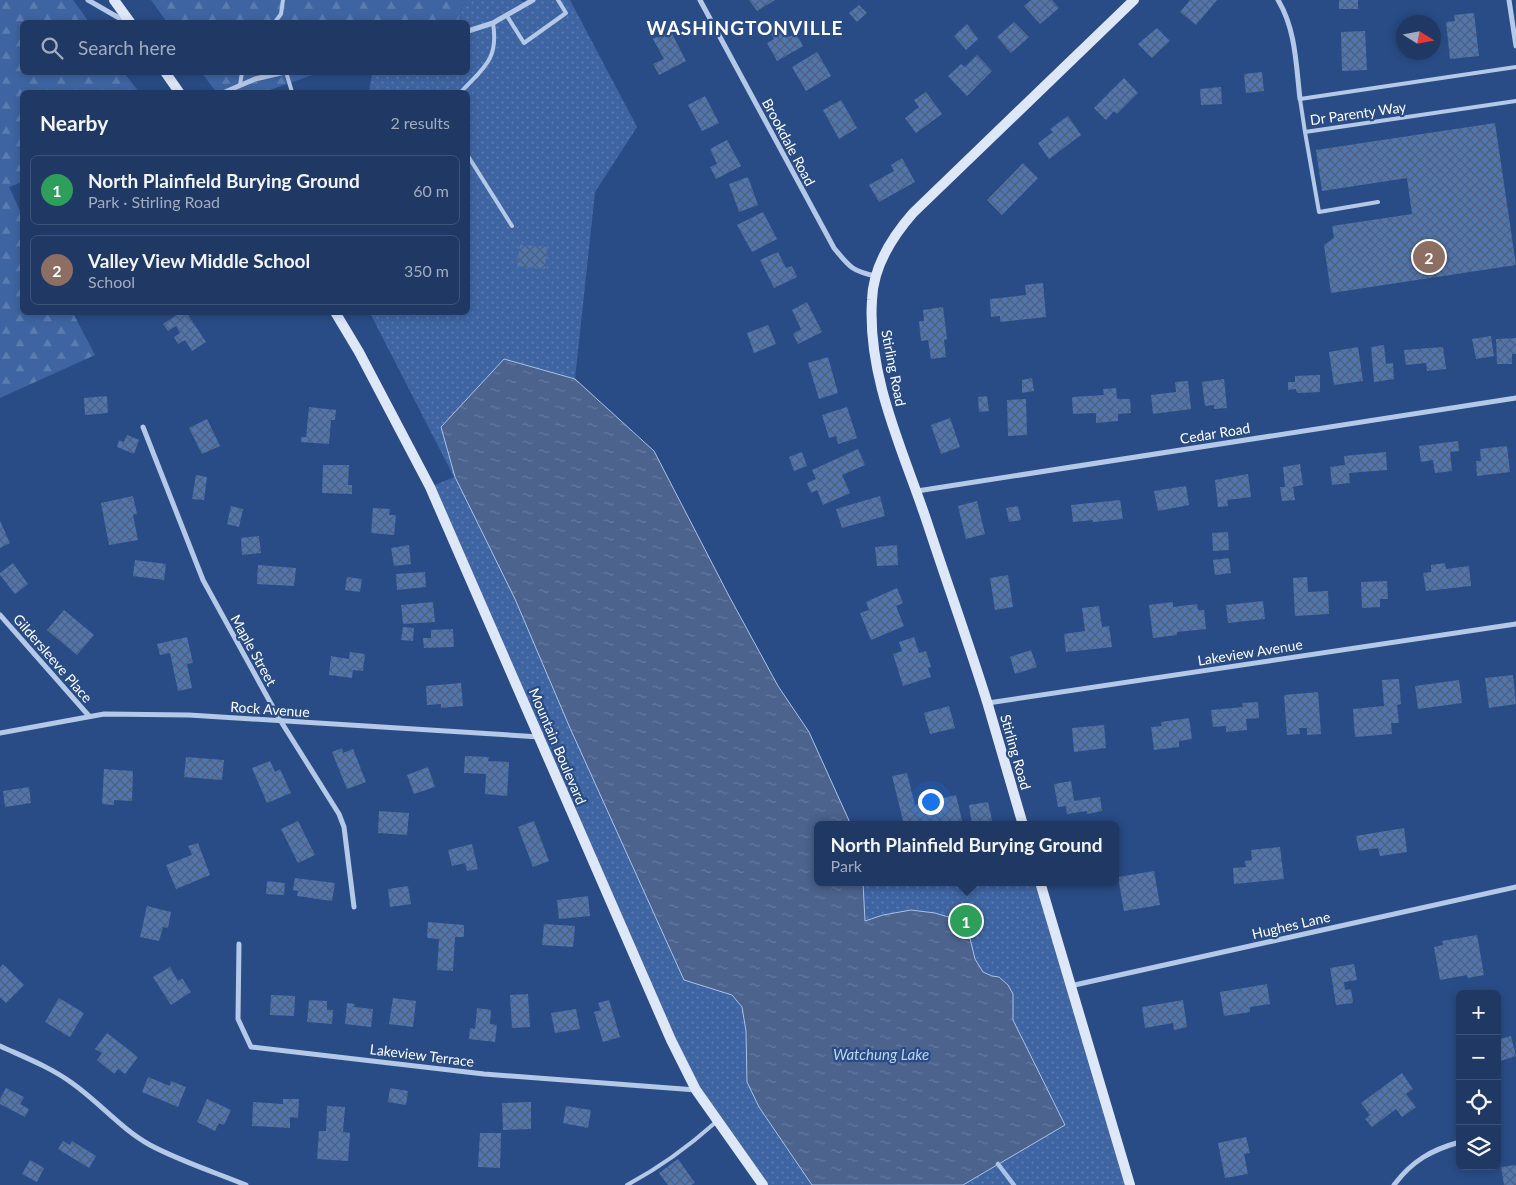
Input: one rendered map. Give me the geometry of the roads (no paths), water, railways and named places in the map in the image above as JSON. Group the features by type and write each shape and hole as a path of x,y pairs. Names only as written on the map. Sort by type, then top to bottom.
{"street":[{"path":"88,0 124,20"},
{"path":"114,0 127,20"},
{"path":"470,30 493,23 533,0"},
{"name":"Brookdale Road","path":"700,0 834,248 852,269 876,276"},
{"name":"Stirling Road","path":"1022,821 987,703 888,412 873,348 872,297 876,276 888,244 913,212 1134,0"},
{"path":"1278,0 1285,12 1292,35 1300,99"},
{"path":"1509,0 1516,46"},
{"path":"167,75 177,90"},
{"path":"229,90 255,79 273,75"},
{"name":"Mountain Boulevard","path":"337,315 359,352 430,486 671,1040 696,1090 763,1185"},
{"name":"Cedar Road","path":"916,491 1516,398"},
{"name":"Maple Street","path":"143,427 203,580 280,720 339,814 344,827 354,907"},
{"name":"Gildersleeve Place","path":"0,615 89,716"},
{"name":"Lakeview Avenue","path":"987,703 1516,624"},
{"name":"Rock Avenue","path":"0,733 104,714 189,715 280,720 540,738"},
{"path":"1041,886 1130,1185"},
{"name":"Hughes Lane","path":"1070,986 1516,886"},
{"name":"Lakeview Terrace","path":"239,944 238,1019 251,1047 484,1074 696,1090"},
{"path":"0,1046 72,1082 130,1132 150,1145 246,1185"},
{"path":"1394,1185 1409,1167 1421,1157 1456,1144"}],"lane":[{"path":"276,20 281,14 283,0"},
{"path":"507,16 524,43 566,13 558,0"},
{"path":"463,90 487,64 493,53 495,36 493,23"},
{"name":"Dr Parenty Way","path":"1516,67 1300,99 1305,132 1516,101"},
{"path":"240,85 242,75"},
{"path":"287,75 291,90"},
{"path":"1305,132 1319,212 1378,202"},
{"path":"470,159 512,226"},
{"path":"627,1185 700,1137 718,1121"}],"water":[{"name":"Watchung Lake","path":"504,359 575,379 654,451 778,686 809,732 849,821 814,821 814,886 863,886 865,921 883,915 911,910 935,913 962,921 967,926 975,959 983,972 999,977 1008,985 1013,994 1013,1020 1065,1125 963,1185 812,1185 759,1107 747,1082 746,1031 742,1007 732,995 684,980 570,728 515,599 455,477 441,427"}],"waterway":[{"path":"998,1164 1014,1185"}],"place":[{"name":"Valley View Middle School","path":"1429,257"},
{"name":"North Plainfield Burying Ground","path":"966,921"}],"district":[{"name":"WASHINGTONVILLE","path":"745,27"}]}
